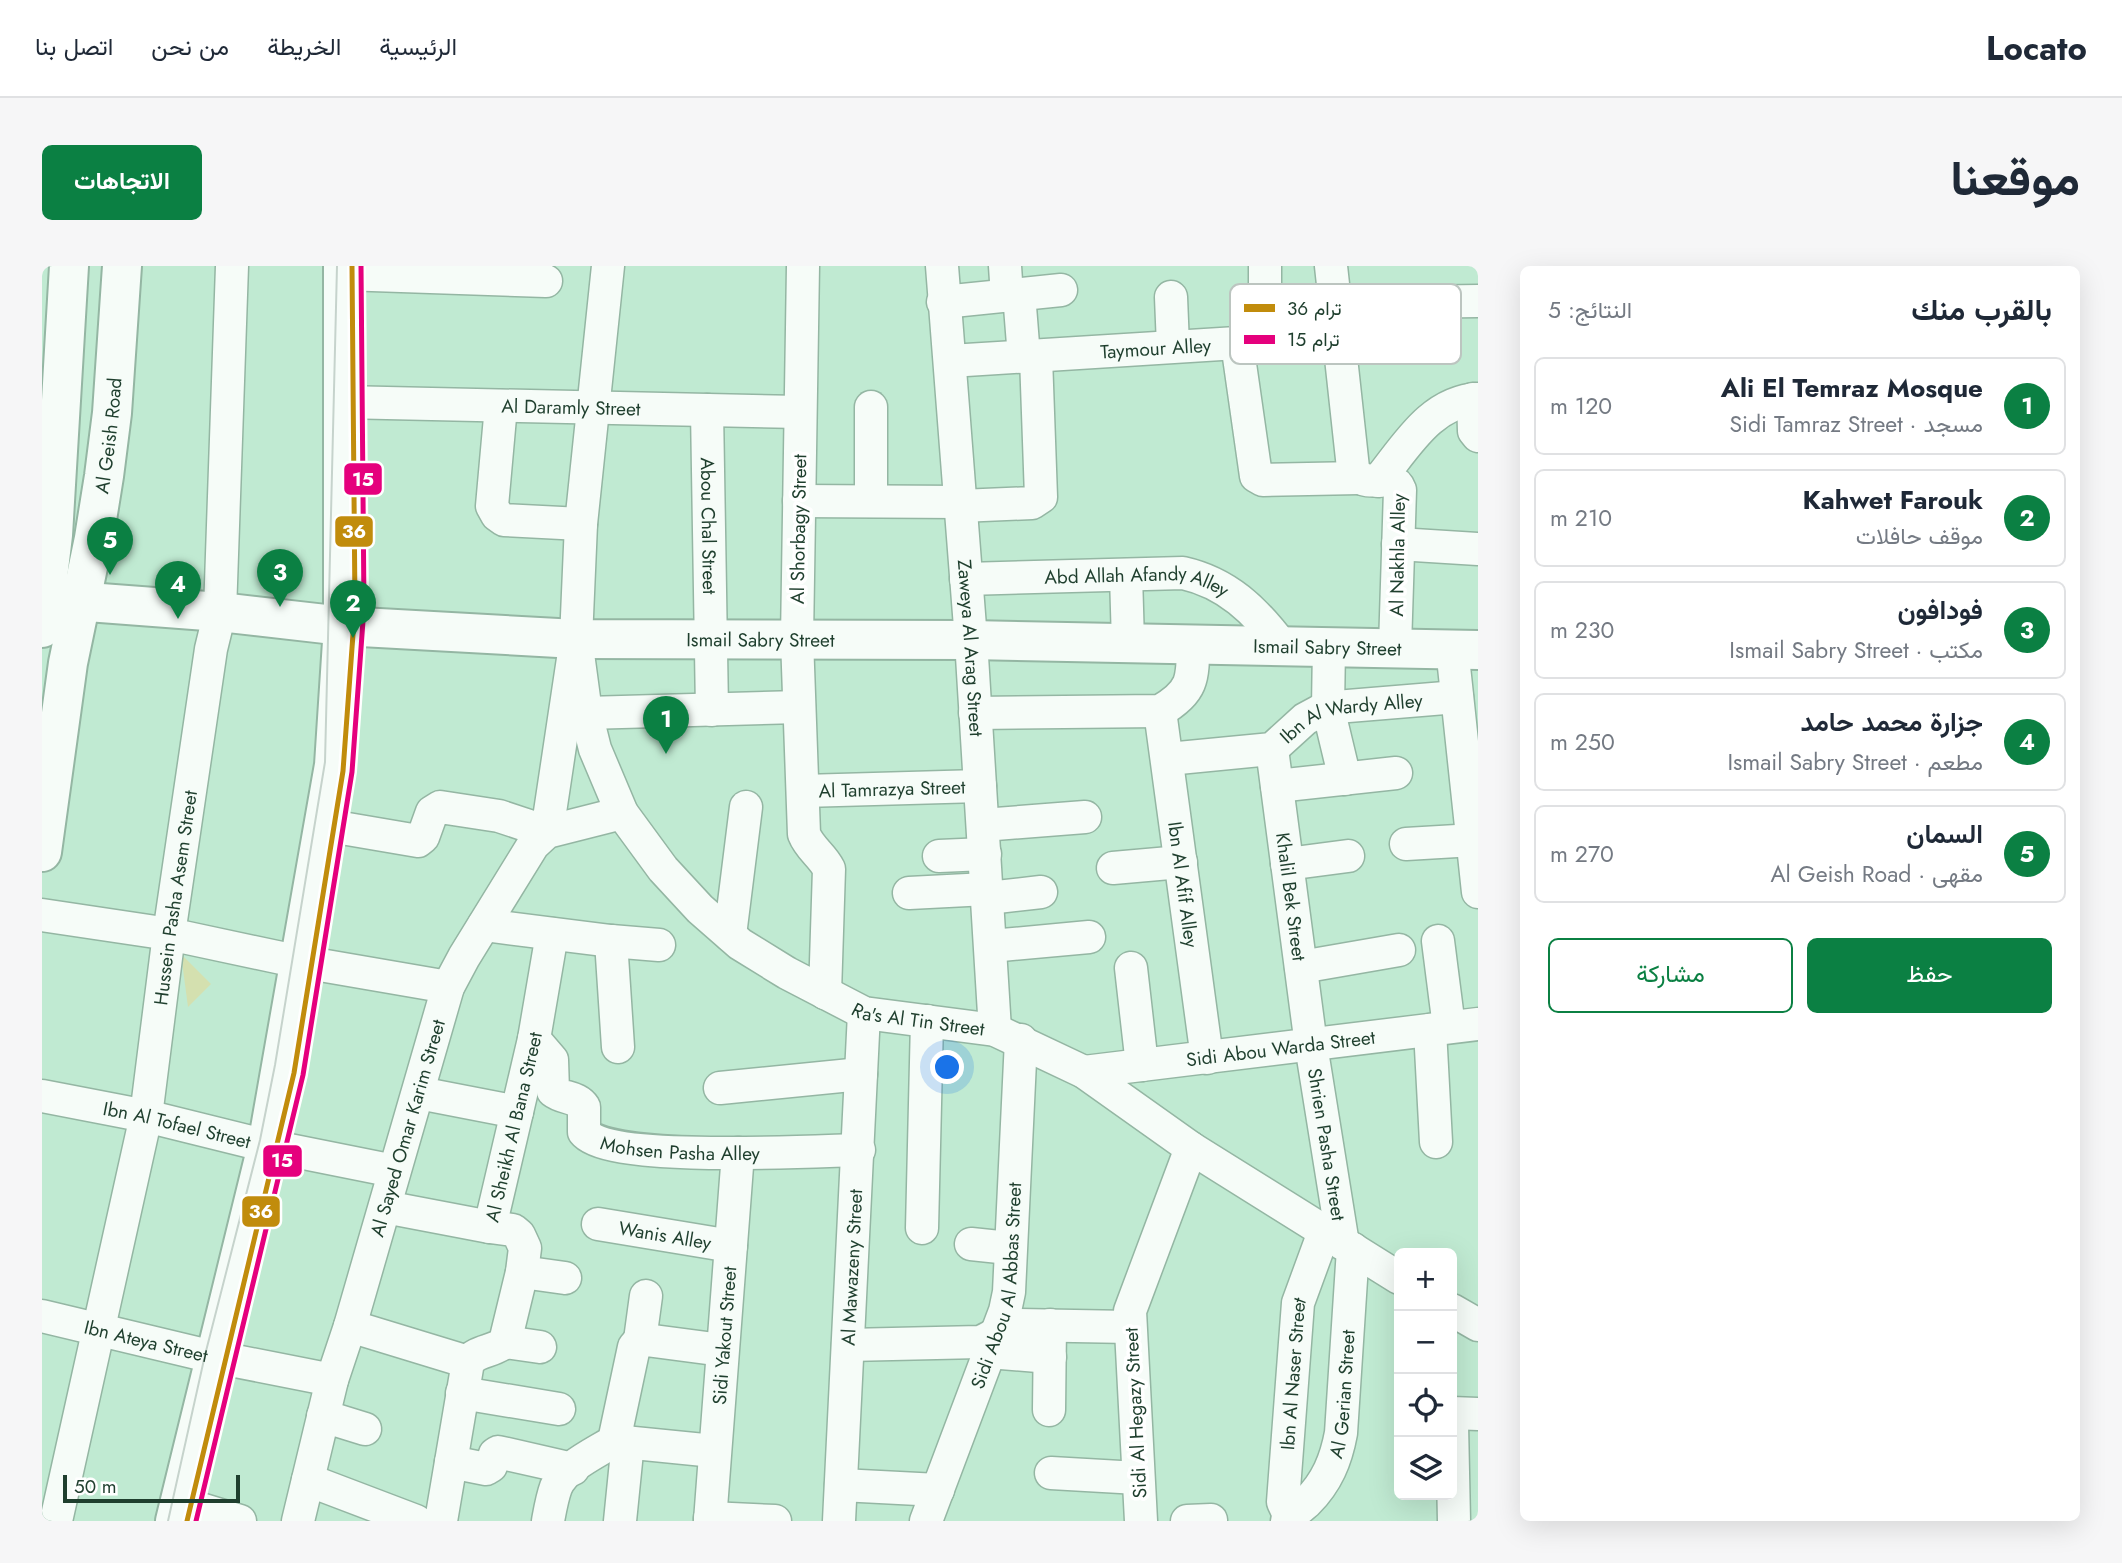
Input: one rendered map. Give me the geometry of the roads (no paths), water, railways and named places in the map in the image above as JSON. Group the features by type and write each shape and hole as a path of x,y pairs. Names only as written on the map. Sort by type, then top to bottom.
{"main road":[{"name":"Al Geish Road","path":"42,852 68,663 56,609 55,507 69,266"},
{"name":"Al Geish Road","path":"56,609 96,525 112,413 122,266"},
{"path":"178,1512 267,1146 334,765 343,626 343,270"},
{"name":"Ismail Sabry Street","path":"56,609 220,612 343,626 576,639 971,640 1465,649"}],"street":[{"name":"Hussein Pasha Asem Street","path":"56,1521 146,1116 169,934 211,649 220,612 232,266"},
{"path":"547,832 576,639 582,524 608,266"},
{"name":"Al Shorbagy Street","path":"803,266 796,639 804,834 813,851 824,860 829,869 825,993"},
{"name":"Zaweya Al Arag Street","path":"942,266 991,946 1008,1035"},
{"path":"1265,266 1265,284"},
{"path":"1331,266 1333,284"},
{"path":"343,270 547,281"},
{"path":"943,302 1010,285 1061,290"},
{"path":"799,501 1032,503 1041,497 1030,357 1010,285"},
{"path":"1171,297 1173,346"},
{"name":"Taymour Alley","path":"950,361 1230,343"},
{"path":"1240,364 1256,476 1263,480 1368,479"},
{"path":"1342,364 1353,468 1368,479"},
{"path":"1476,399 1474,431 1478,436"},
{"name":"Al Nakhla Alley","path":"1368,479 1429,418 1459,401 1476,399"},
{"name":"Al Daramly Street","path":"342,402 800,412"},
{"path":"501,406 494,511 504,520 582,524"},
{"path":"871,407 871,501"},
{"name":"Abou Chal Street","path":"707,410 712,710"},
{"name":"Al Nakhla Alley","path":"1368,479 1392,481 1399,487 1395,647"},
{"path":"1398,544 1478,549"},
{"name":"Abd Allah Afandy Alley","path":"966,579 1182,573 1212,582 1247,605 1261,618 1282,646"},
{"path":"1126,575 1128,643"},
{"name":"Ra's Al Tin Street","path":"576,639 586,713 595,749 622,813 663,869 700,909 740,944 787,973 864,1013 1008,1035 1084,1072 1191,1148 1394,1275"},
{"path":"975,713 1160,711 1188,690 1193,677 1193,644"},
{"path":"1329,646 1328,708 1345,779"},
{"path":"1465,649 1457,697 1469,734 1478,892"},
{"name":"Ibn Al Wardy Alley","path":"1168,759 1272,749 1305,719 1328,708 1457,697"},
{"path":"586,713 799,707"},
{"name":"Ibn Al Afif Alley","path":"1160,711 1207,1058"},
{"name":"Khalil Bek Street","path":"1272,749 1311,1045"},
{"path":"1277,786 1396,773"},
{"name":"Al Tamrazya Street","path":"803,791 981,786"},
{"path":"324,825 418,841 423,837 432,812 440,807 499,816 547,832 622,813"},
{"path":"730,935 746,807"},
{"path":"939,856 984,840 1085,817"},
{"name":"Al Sayed Omar Karim Street","path":"298,1521 332,1380 419,1093 448,987 521,862 547,832"},
{"path":"1406,844 1474,840"},
{"path":"1287,864 1348,856"},
{"path":"1113,868 1181,862"},
{"path":"909,893 1041,892"},
{"path":"42,915 169,934 299,961 448,987"},
{"path":"484,925 659,945"},
{"name":"Al Sheikh Al Bana Street","path":"505,1342 523,1272 525,1248 519,1235 513,1230 490,1227 534,1039 552,934"},
{"path":"991,946 1089,937"},
{"path":"611,941 618,1047"},
{"path":"1436,1142 1452,1027 1438,941"},
{"path":"1301,967 1399,950"},
{"path":"1131,968 1142,1065"},
{"name":"Al Mawazeny Street","path":"839,1521 864,1013"},
{"path":"922,1228 927,1021"},
{"name":"Sidi Abou Warda Street","path":"1084,1072 1452,1027"},
{"name":"Sidi Abou Al Abbas Street","path":"926,1521 1009,1292 1008,1035"},
{"name":"Mohsen Pasha Alley","path":"534,1039 552,1060 554,1091 558,1095 578,1100 584,1107 584,1129 587,1136 618,1146 646,1150 738,1153 859,1150"},
{"name":"Shrien Pasha Street","path":"1311,1045 1340,1241"},
{"path":"720,1088 861,1074"},
{"path":"419,1093 517,1112"},
{"name":"Ibn Al Tofael Street","path":"42,1096 146,1116 267,1146 394,1171"},
{"name":"Sidi Al Hegazy Street","path":"1141,1521 1130,1311 1191,1148"},
{"name":"Sidi Yakout Street","path":"710,1519 738,1153"},
{"path":"385,1206 490,1227"},
{"name":"Wanis Alley","path":"598,1224 731,1246"},
{"name":"Al Gerian Street","path":"1288,1519 1309,1500 1326,1479 1337,1458 1341,1433 1340,1241"},
{"name":"Ibn Al Naser Street","path":"1288,1519 1283,1502 1298,1303 1340,1241"},
{"path":"971,1244 1009,1248"},
{"path":"523,1272 565,1278"},
{"path":"620,1521 621,1441 634,1347 640,1340 646,1296"},
{"path":"1454,1311 1478,1325"},
{"name":"Ibn Ateya Street","path":"42,1316 332,1380"},
{"path":"1049,1410 1050,1325"},
{"path":"350,1326 468,1362"},
{"path":"992,1344 1011,1326 1130,1326"},
{"path":"640,1340 723,1350"},
{"path":"441,1521 468,1362 473,1356 505,1342 540,1347"},
{"path":"848,1345 980,1342 1050,1357"},
{"path":"462,1393 559,1409"},
{"path":"1457,1413 1478,1414"},
{"path":"323,1416 365,1429"},
{"path":"1452,1437 1454,1521"},
{"path":"548,1521 556,1488 573,1469 621,1441 714,1451"},
{"path":"451,1462 486,1469 491,1466 498,1452 573,1469"},
{"path":"1051,1473 1138,1478"},
{"path":"308,1480 416,1521"},
{"path":"841,1485 938,1490"},
{"path":"178,1512 240,1521"},
{"path":"710,1519 775,1521"}],"tram line":[{"path":"168,1521 205,1355 260,1140 325,762 337,266"},
{"name":"36","path":"187,1521 294,1073 343,771 355,607 352,266"},
{"name":"15","path":"196,1521 303,1075 352,772 364,607 361,266"}],"place":[{"name":"السمان","path":"110,575"},
{"name":"فودافون","path":"280,607"},
{"name":"جزارة محمد حامد","path":"178,619"},
{"name":"Kahwet Farouk","path":"353,638"},
{"name":"Ali El Temraz Mosque","path":"666,754"}]}
